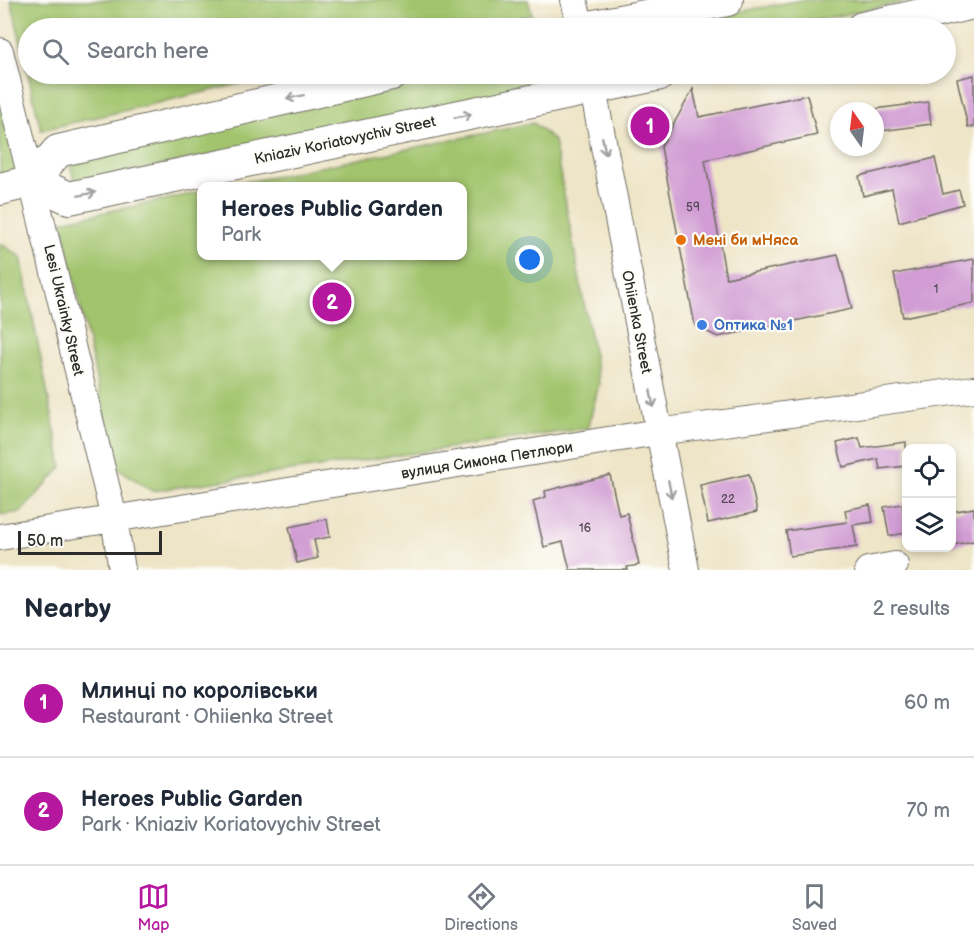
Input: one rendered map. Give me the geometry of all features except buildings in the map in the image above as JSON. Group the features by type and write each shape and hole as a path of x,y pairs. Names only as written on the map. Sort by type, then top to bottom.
{"main road":[{"path":"634,18 727,0"},
{"path":"907,18 974,3"},
{"path":"0,189 32,181 58,151 349,84"},
{"name":"Kniaziv Koriatovychiv Street","path":"32,181 69,198 578,84"}],"street":[{"path":"574,0 580,18"},
{"name":"Lesi Ukrainky Street","path":"0,51 114,518 122,570"},
{"name":"Ohiienka Street","path":"592,84 686,570"},
{"name":"вулиця Симона Петлюри","path":"0,537 658,432 974,389"},
{"path":"868,570 895,564"}],"green space":[{"path":"11,0 528,0 532,15 519,18 18,18 18,30"},
{"path":"801,0 912,0 828,18 707,18"},
{"path":"0,51 32,181 0,189"},
{"path":"30,84 239,84 41,130"},
{"path":"396,84 535,84 536,88 75,183 69,161"},
{"path":"534,123 554,141 599,384 588,428 152,491 115,466 62,221 197,193 197,260 467,260 467,182 246,182"},
{"path":"0,243 21,257 62,467 21,512 0,515"}],"place":[{"name":"Млинці по королівськи","path":"650,126"},
{"name":"Мені би мНяса","path":"681,240"},
{"name":"Heroes Public Garden","path":"332,302"},
{"name":"Оптика №1","path":"702,325"}]}
